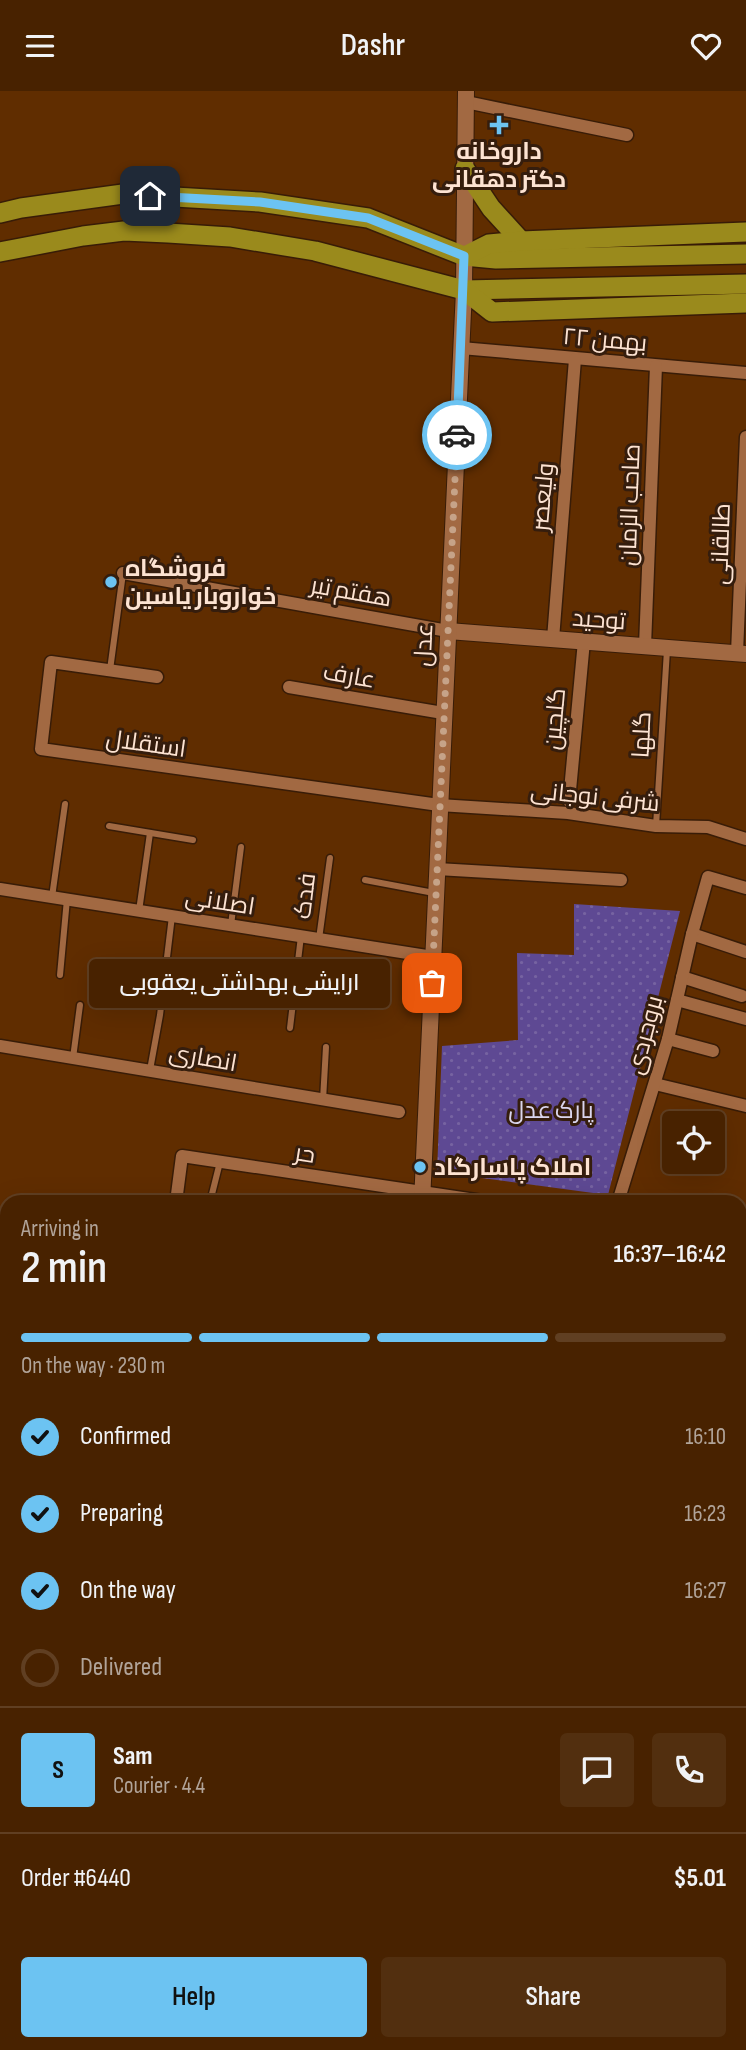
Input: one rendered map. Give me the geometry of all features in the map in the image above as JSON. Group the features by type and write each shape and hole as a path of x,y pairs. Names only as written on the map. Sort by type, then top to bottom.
{"main road":[{"path":"465,169 491,208 522,241"},
{"path":"0,213 123,194 260,202 368,218 464,256 496,259 746,254"},
{"path":"0,252 124,231 217,236 315,250 464,290 746,283"},
{"path":"464,256 489,244 522,241 746,232"},
{"path":"464,290 492,312 746,303"}],"street":[{"path":"466,96 627,135"},
{"name":"عدل","path":"422,1195 464,290 466,96"},
{"name":"۲۲ بهمن","path":"461,348 746,373"},
{"name":"ولیعصر","path":"553,639 575,359"},
{"name":"صاحب الزمان","path":"645,646 656,366"},
{"name":"طالقانی","path":"741,653 746,437"},
{"name":"هفتم تیر","path":"123,573 448,631"},
{"name":"توحید","path":"448,631 741,653"},
{"name":"گلچین","path":"569,801 584,641"},
{"name":"استقلال","path":"157,677 51,662 41,749 439,805"},
{"name":"عارف","path":"289,687 443,713"},
{"name":"شرفی نوجانی","path":"439,805 568,813 656,825 708,827 746,839"},
{"path":"437,869 621,880"},
{"name":"بروجردی","path":"620,1195 668,1039 708,877 746,888"},
{"name":"اصلانی","path":"0,889 433,957"},
{"path":"692,934 746,951"},
{"path":"682,977 742,996"},
{"path":"677,1000 746,1019"},
{"path":"668,1039 713,1051"},
{"name":"انصاری","path":"0,1047 399,1112"},
{"path":"654,1084 746,1107"},
{"name":"حر","path":"177,1195 182,1156 405,1195"}],"lane":[{"path":"110,670 123,573"},
{"name":"گلها","path":"656,825 667,648"},
{"path":"52,897 65,804"},
{"path":"109,826 193,841"},
{"path":"139,911 150,834"},
{"path":"231,925 241,847"},
{"name":"فدک","path":"319,939 330,858"},
{"path":"365,880 436,894"},
{"path":"60,975 67,899"},
{"path":"150,1070 160,1015 172,916"},
{"path":"290,1028 301,936"},
{"path":"73,1059 80,1005"},
{"path":"323,1100 326,1047"},
{"path":"212,1195 220,1162"}],"green space":[{"name":"پارک عدل","path":"574,904 680,911 608,1195 437,1172 442,1046 518,1040 517,953 574,955"}],"way so far":[{"path":"432,983 457,435"}],"place":[{"name":"داروخانه دکتر دهقانی","path":"499,125"},
{"name":"فروشگاه خواروبار یاسین","path":"111,582"},
{"name":"ارایشی بهداشتی یعقوبی","path":"432,983"},
{"name":"املاک پاسارگاد","path":"420,1167"}],"route":[{"path":"150,196 260,202 368,218 464,256 457,435"}]}
